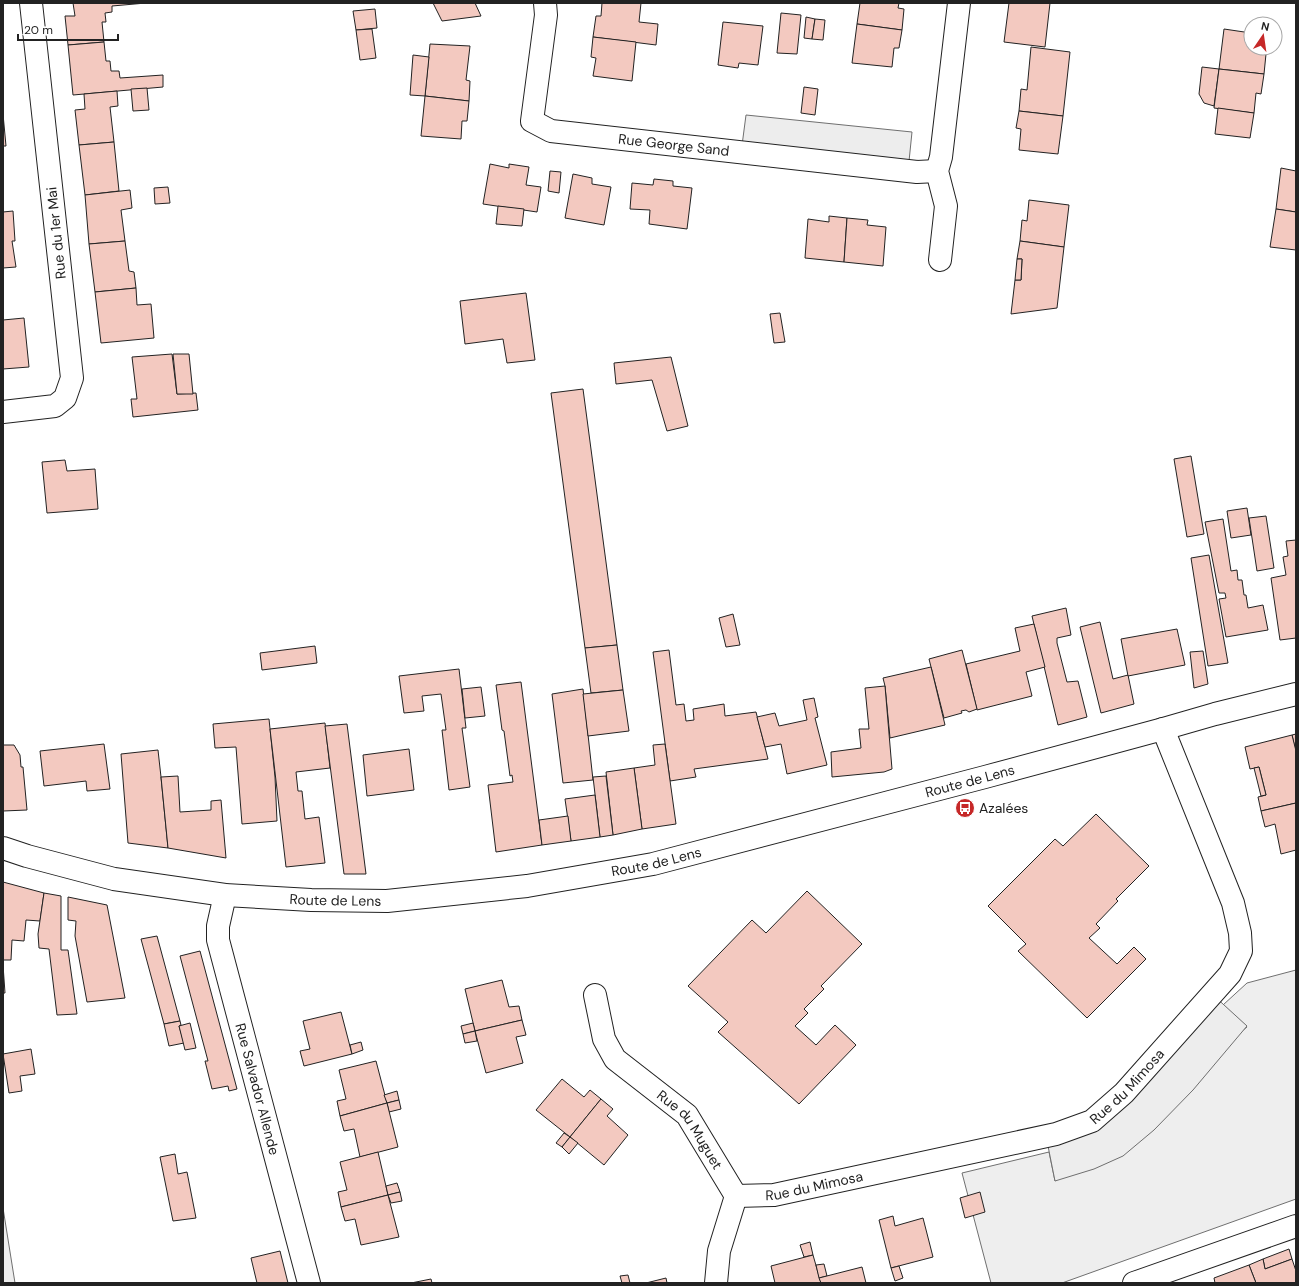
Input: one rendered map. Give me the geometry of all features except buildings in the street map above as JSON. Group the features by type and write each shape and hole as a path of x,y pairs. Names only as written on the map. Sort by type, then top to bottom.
{"street":[{"name":"Rue du 1er Mai","path":"3,412 55,406 65,398 72,378 31,3"},
{"name":"Rue George Sand","path":"546,3 546,15 532,120 551,131 917,172 936,171"},
{"path":"940,260 946,206 936,171 941,158 959,3"},
{"name":"Route de Lens","path":"3,848 27,856 114,879 225,895 311,900 387,901 527,886 653,864 1215,714 1296,694"},
{"name":"Rue du Mimosa","path":"736,1196 774,1195 1056,1134 1092,1121 1124,1093 1230,974 1241,951 1240,933 1233,903 1163,729"},
{"name":"Rue Salvador Allende","path":"225,895 218,926 218,940 309,1283"},
{"name":"Rue du Muguet","path":"595,995 604,1039 615,1059 687,1115 736,1196"},
{"path":"716,1283 719,1251 736,1196"},
{"path":"1134,1283 1296,1226"}],"shaded area":[{"path":"746,115 912,132 908,171 741,153"},
{"path":"1296,970 1296,1199 1062,1283 991,1283 962,1173 1049,1152 1055,1181 1247,1027 1223,1005 1247,983"},
{"path":"1212,994 1247,1026 1193,1090 1154,1130 1123,1156 1094,1169 1055,1181 1046,1136 1092,1121"},
{"path":"3,1208 15,1283 3,1283"}],"place":[{"name":"Azalées","path":"965,808"}]}
